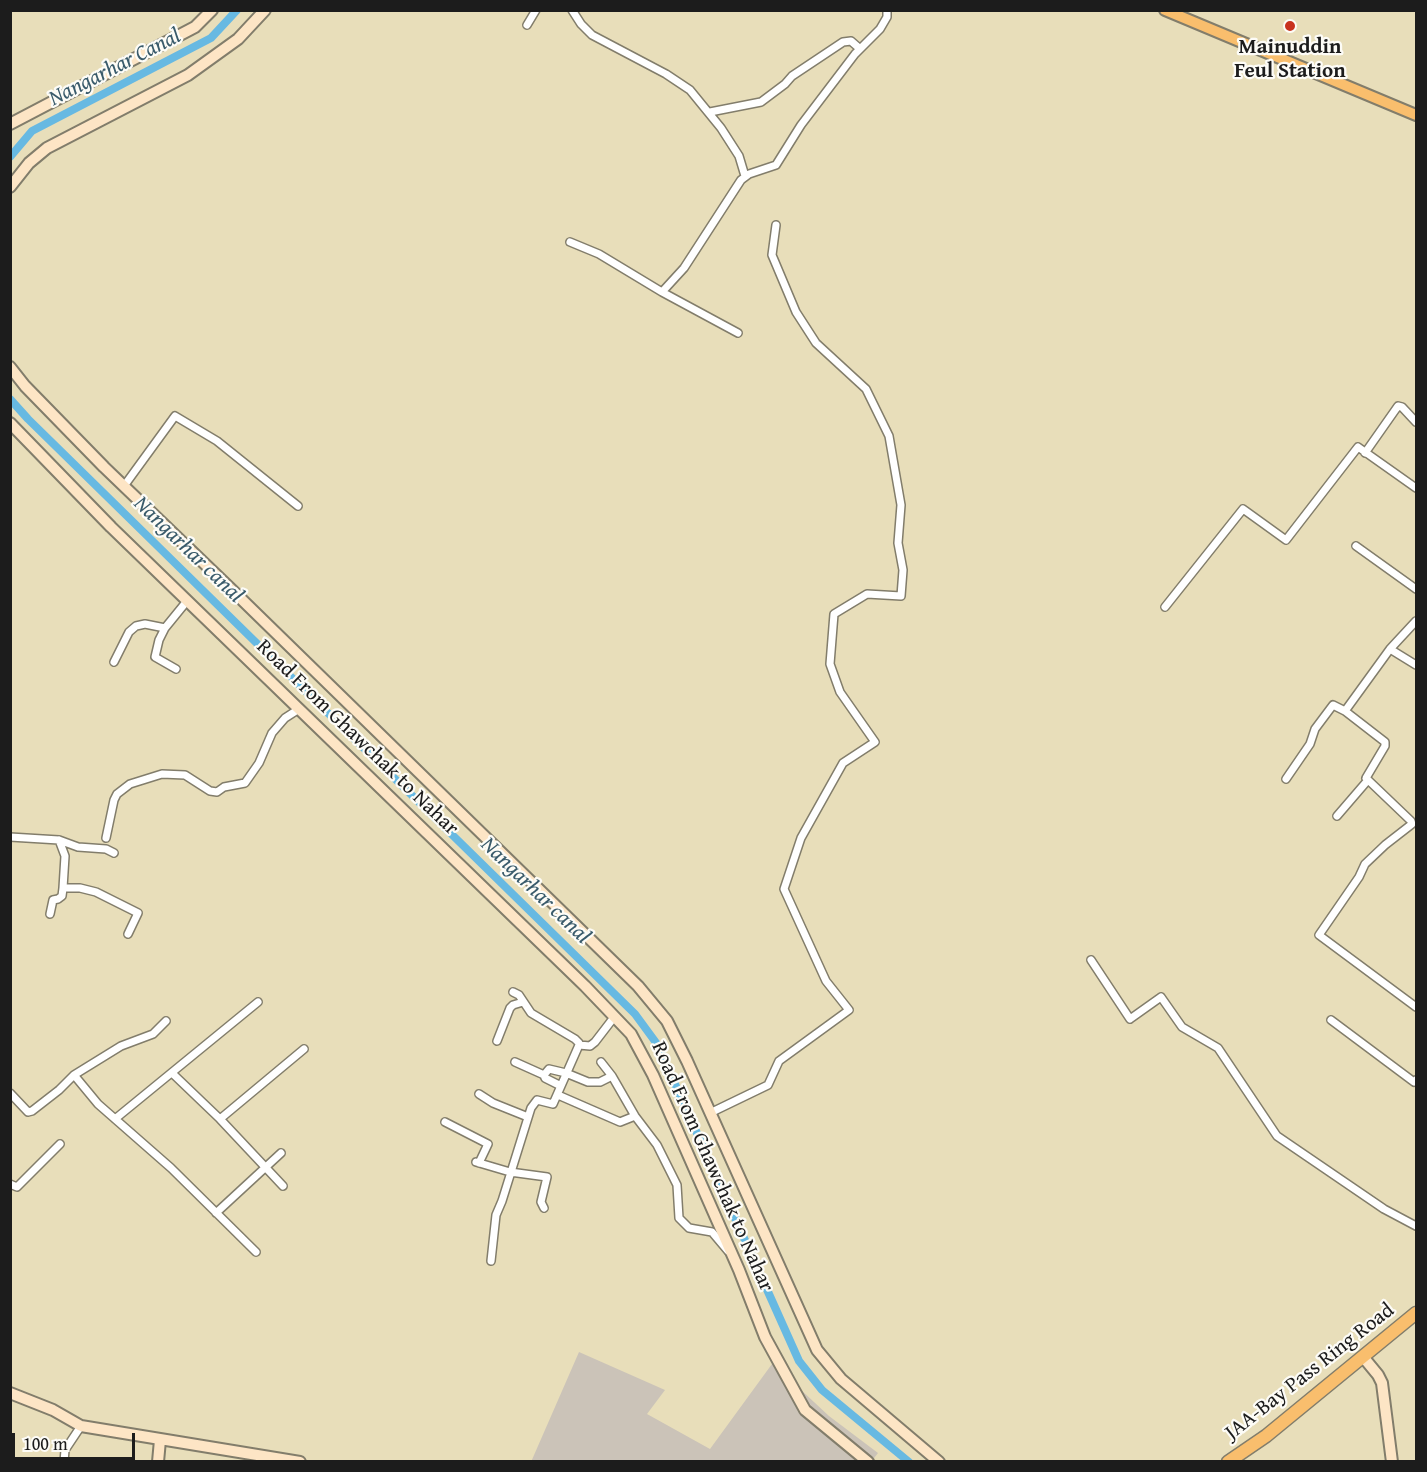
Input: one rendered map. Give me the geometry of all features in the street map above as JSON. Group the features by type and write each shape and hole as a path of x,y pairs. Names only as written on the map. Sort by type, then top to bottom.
{"highway":[{"name":"JAA-Bay Pass Ring Road","path":"1228,1461 1266,1436 1364,1358 1416,1313"}],"main road":[{"path":"1165,10 1416,115"}],"street":[{"path":"10,124 195,27 212,10"},
{"path":"10,187 29,163 47,148 188,75 238,39 265,10"},
{"path":"527,25 536,10"},
{"path":"572,10 581,24 592,34 666,74 690,90 710,112 739,156 745,176"},
{"path":"662,292 684,268 729,195 745,176 776,165 801,125 859,48 880,29 885,21 886,11"},
{"path":"710,112 761,102 792,76 843,42 851,41 859,48"},
{"path":"710,1113 768,1085 779,1060 849,1010 826,981 784,890 801,838 843,763 875,742 840,692 830,664 834,615 867,594 900,596 903,570 898,543 901,505 889,436 866,389 816,343 796,312 772,255 776,225"},
{"path":"570,242 599,254 662,292 738,333"},
{"path":"10,367 25,386 124,486 638,986 667,1021 687,1061 817,1350 840,1379 939,1461"},
{"path":"1365,453 1398,406 1402,407 1416,422"},
{"path":"124,486 175,416 217,441 298,506"},
{"name":"Road From Ghawchak to Nahar","path":"10,423 111,527 631,1034 653,1075 734,1258 765,1337 805,1410 868,1461"},
{"path":"1165,607 1243,509 1286,540 1357,448 1416,488"},
{"path":"1356,546 1416,590"},
{"path":"176,669 155,657 165,628 187,601"},
{"path":"1345,711 1390,648 1416,621"},
{"path":"114,662 129,632 136,626 145,624 165,628"},
{"path":"1390,648 1416,665"},
{"path":"1286,779 1311,744 1311,736 1332,705 1345,711 1386,744 1366,776 1412,824 1365,864 1359,877 1319,935 1416,1007"},
{"path":"106,838 114,800 117,794 130,784 162,774 185,775 210,791 217,792 224,787 245,783 258,763 272,733 285,718 299,709"},
{"path":"1337,816 1368,780"},
{"path":"10,837 59,840 78,847 106,849 114,853"},
{"path":"50,914 53,900 62,896 63,888 65,856 59,840"},
{"path":"63,888 80,888 96,892 138,913 128,934"},
{"path":"1091,960 1130,1019 1161,997 1182,1027 1218,1048 1277,1136 1384,1209 1416,1226"},
{"path":"491,1261 495,1215 531,1108 537,1100 553,1104 579,1046 575,1039 531,1013 519,995 513,992"},
{"path":"115,1119 258,1002"},
{"path":"497,1041 510,1008 524,1002"},
{"path":"579,1046 590,1046 595,1042 615,1016"},
{"path":"10,1093 28,1112 32,1111 74,1075 121,1046 153,1034 166,1020"},
{"path":"1331,1020 1414,1082 1416,1080"},
{"path":"220,1119 304,1049"},
{"path":"516,1062 561,1086"},
{"path":"601,1062 612,1076 635,1116 657,1145 677,1185 679,1218 689,1228 712,1232 734,1258"},
{"path":"544,1075 549,1069 588,1082 600,1082 612,1076"},
{"path":"172,1073 220,1119 283,1186"},
{"path":"74,1075 98,1104 171,1168 256,1252"},
{"path":"478,1095 528,1117"},
{"path":"558,1095 620,1122 635,1116"},
{"path":"445,1122 488,1144 478,1163 510,1172 547,1177 541,1203 544,1208"},
{"path":"11,1184 17,1187 60,1144"},
{"path":"216,1213 281,1153"},
{"path":"1364,1358 1382,1383 1392,1461"},
{"path":"10,1393 53,1410 81,1426 245,1458 300,1461"},
{"path":"62,1461 65,1450 81,1426"},
{"path":"158,1461 160,1440"}],"shaded area":[{"path":"579,1352 665,1390 647,1414 710,1449 780,1353 800,1389 829,1416 878,1453 871,1462 531,1462"}],"waterway":[{"name":"Nangarhar Canal","path":"10,157 32,131 211,38 237,10"},
{"name":"Nangarhar canal","path":"10,399 635,1014 657,1044 799,1361 822,1390 909,1462"}],"place":[{"name":"Mainuddin Feul Station","path":"1290,26"}]}
